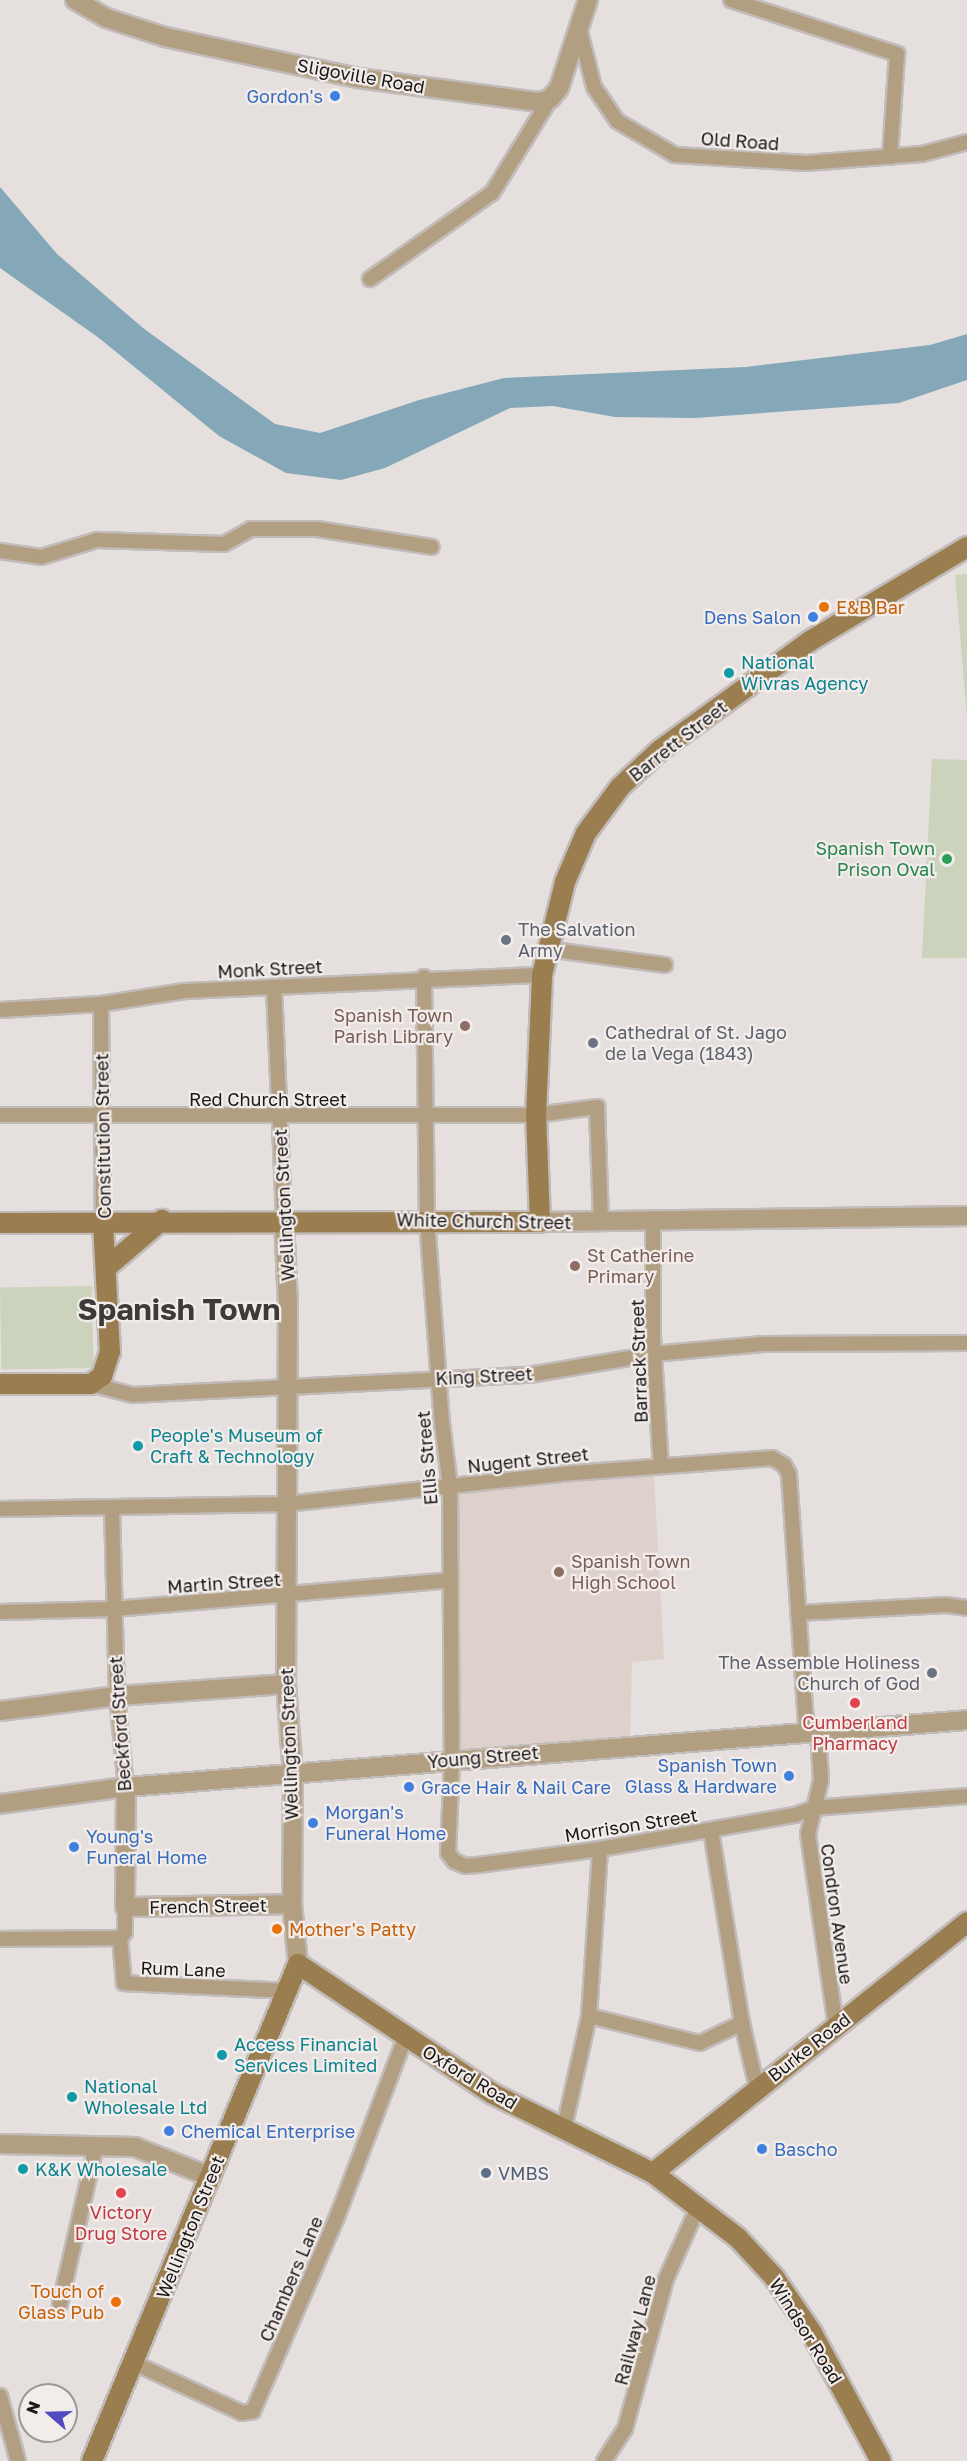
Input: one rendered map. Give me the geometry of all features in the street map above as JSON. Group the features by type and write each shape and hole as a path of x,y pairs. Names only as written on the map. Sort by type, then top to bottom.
{"main road":[{"name":"Barrett Street","path":"540,1222 536,1115 542,975 574,856 620,787 660,750 810,641 967,547"},
{"name":"White Church Street","path":"0,1223 162,1220 540,1222"},
{"path":"106,1268 162,1220"},
{"name":"Constitution Street","path":"91,1384 102,1376 110,1352 103,1222"},
{"name":"King Street","path":"0,1384 91,1384"},
{"name":"Burke Road","path":"653,2173 967,1922"},
{"name":"Wellington Street","path":"92,2461 298,1964"},
{"name":"Oxford Road","path":"298,1964 405,2038 493,2094 653,2173"},
{"name":"Windsor Road","path":"653,2173 738,2238 774,2277 812,2333 881,2461"}],"street":[{"name":"Sligoville Road","path":"75,0 106,18 150,34 358,78 538,102 550,99"},
{"path":"731,0 897,54 891,156"},
{"path":"370,279 492,193 559,88 580,32 584,1"},
{"name":"Old Road","path":"580,32 594,87 617,121 675,155 806,163 922,154 967,142"},
{"path":"0,551 41,557 97,540 224,544 251,529 317,529 432,547"},
{"path":"548,949 665,964"},
{"name":"Monk Street","path":"0,1010 101,1004 185,991 424,977 542,975"},
{"name":"Ellis Street","path":"424,977 427,1220 450,1486 452,1759 448,1852 454,1861"},
{"name":"Wellington Street","path":"274,987 284,1220 288,1387 286,1684 293,1775 292,1904 298,1964"},
{"name":"Constitution Street","path":"101,1004 103,1222"},
{"name":"Red Church Street","path":"0,1115 280,1118 536,1115 597,1107 601,1221"},
{"name":"White Church Street","path":"540,1222 967,1216"},
{"name":"Barrack Street","path":"653,1219 653,1354 662,1466"},
{"name":"King Street","path":"91,1384 133,1395 529,1375 653,1354 764,1344 967,1343"},
{"name":"Nugent Street","path":"0,1509 286,1504 450,1486 772,1458 784,1465 789,1474 806,1721 818,1731"},
{"name":"Beckford Street","path":"112,1508 117,1696 126,1787 125,1907 124,1932 120,1938"},
{"name":"Martin Street","path":"0,1612 114,1609 450,1580"},
{"path":"798,1613 946,1605 967,1608"},
{"path":"0,1711 117,1696 286,1684"},
{"name":"Young Street","path":"0,1804 126,1787 293,1775 452,1759 967,1720"},
{"path":"814,1808 821,1780 818,1731"},
{"name":"Morrison Street","path":"454,1861 478,1865 600,1849 711,1830 814,1808 967,1796"},
{"name":"Condron Avenue","path":"814,1808 808,1834 836,2025"},
{"path":"711,1830 742,2023 757,2088"},
{"path":"564,2128 589,2016 600,1849"},
{"name":"French Street","path":"125,1907 292,1904"},
{"path":"0,1934 0,1939 120,1938"},
{"name":"Rum Lane","path":"120,1938 121,1980 128,1985 288,1991"},
{"path":"589,2016 700,2043 742,2023"},
{"name":"Chambers Lane","path":"134,2363 242,2413 253,2411 337,2217 405,2038"},
{"path":"0,2144 135,2146 211,2177"},
{"path":"60,2304 96,2146"},
{"name":"Railway Lane","path":"604,2461 625,2429 666,2279 698,2207"},
{"path":"0,2396 18,2461"}],"shaded area":[{"name":"Spanish Town High School","path":"654,1475 664,1659 632,1662 630,1743 458,1755 458,1494"}],"green space":[{"path":"967,574 967,719 955,575"},
{"name":"Spanish Town Prison Oval","path":"932,759 967,760 967,958 922,958"},
{"path":"92,1286 93,1368 1,1370 0,1288"}],"water":[{"path":"0,187 57,254 143,328 275,424 320,433 419,400 504,378 746,367 930,345 967,334 967,380 899,403 695,418 615,417 553,406 510,408 385,468 341,480 286,473 219,436 99,338 0,268"}],"place":[{"name":"Gordon's","path":"335,96"},
{"name":"E&B Bar","path":"824,607"},
{"name":"Dens Salon","path":"813,617"},
{"name":"National Wivras Agency","path":"729,673"},
{"name":"Spanish Town Prison Oval","path":"947,859"},
{"name":"The Salvation Army","path":"506,940"},
{"name":"Spanish Town Parish Library","path":"465,1026"},
{"name":"Cathedral of St. Jago de la Vega (1843)","path":"593,1043"},
{"name":"St Catherine Primary","path":"575,1266"},
{"name":"People's Museum of Craft & Technology","path":"138,1446"},
{"name":"Spanish Town High School","path":"559,1572"},
{"name":"The Assemble Holiness Church of God","path":"932,1673"},
{"name":"Cumberland Pharmacy","path":"855,1703"},
{"name":"Spanish Town Glass & Hardware","path":"789,1776"},
{"name":"Grace Hair & Nail Care","path":"409,1787"},
{"name":"Morgan's Funeral Home","path":"313,1823"},
{"name":"Young's Funeral Home","path":"74,1847"},
{"name":"Mother's Patty","path":"277,1929"},
{"name":"Access Financial Services Limited","path":"222,2055"},
{"name":"National Wholesale Ltd","path":"72,2097"},
{"name":"Chemical Enterprise","path":"169,2131"},
{"name":"Bascho","path":"762,2149"},
{"name":"K&K Wholesale","path":"23,2169"},
{"name":"VMBS","path":"486,2173"},
{"name":"Victory Drug Store","path":"121,2193"},
{"name":"Touch of Glass Pub","path":"116,2302"}],"district":[{"name":"Spanish Town","path":"179,1309"}]}
